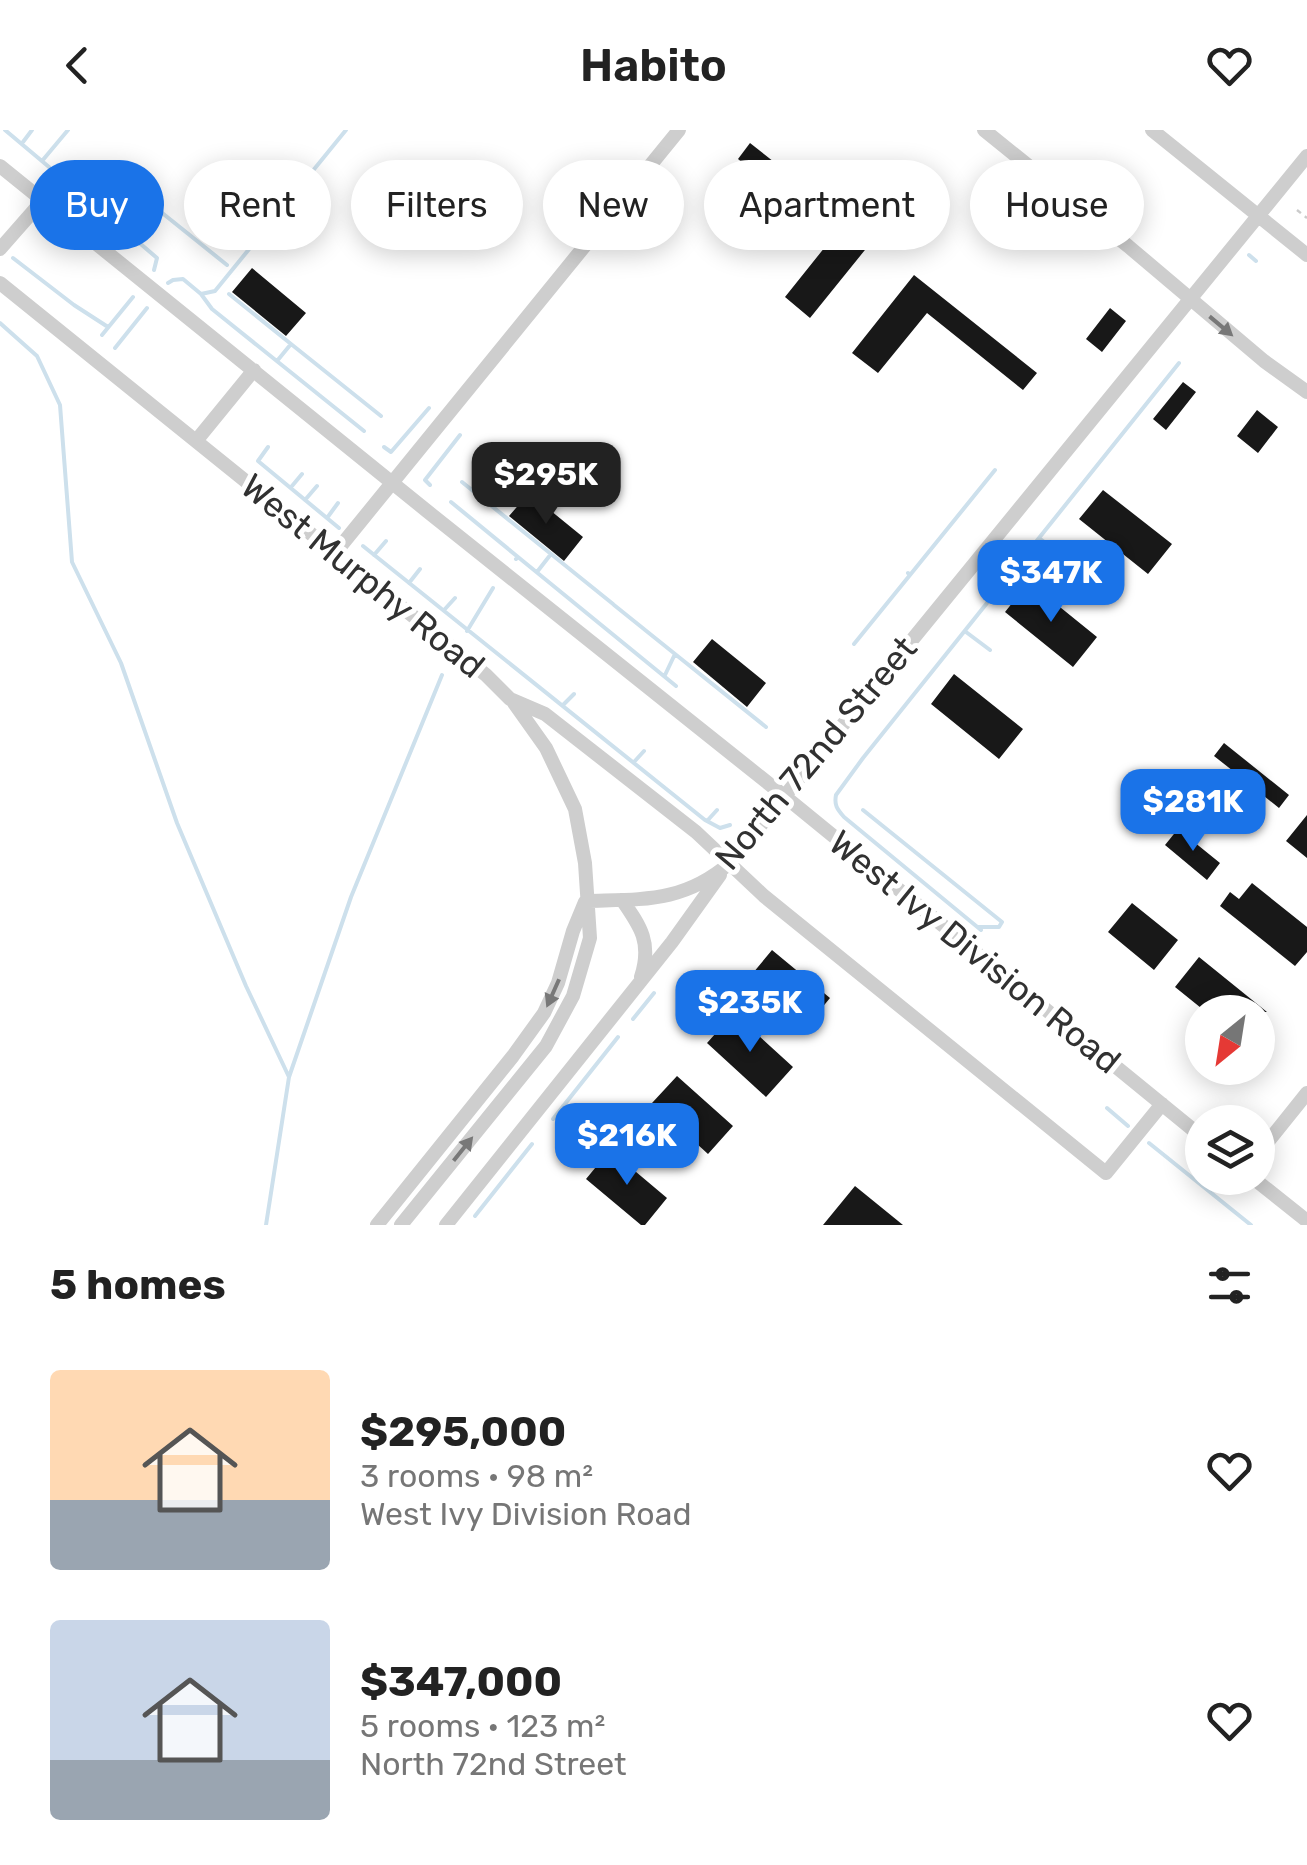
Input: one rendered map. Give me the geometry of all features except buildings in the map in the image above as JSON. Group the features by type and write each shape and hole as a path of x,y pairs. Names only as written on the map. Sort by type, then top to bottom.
{"street":[{"path":"335,553 679,130"},
{"path":"984,130 1307,392"},
{"path":"1152,130 1307,255"},
{"name":"North 72nd Street","path":"586,901 672,895 710,880 730,862 1307,156"},
{"name":"West Ivy Division Road","path":"0,166 30,190"},
{"path":"0,249 30,215"},
{"name":"West Ivy Division Road","path":"105,250 1185,1122"},
{"name":"West Murphy Road","path":"0,283 486,675 510,699 546,714 696,832 764,896 1106,1173 1162,1104"},
{"path":"196,441 254,370"},
{"path":"401,1225 560,1023 573,996 590,938 585,863 574,809 546,748 510,699"},
{"path":"446,1225 730,862"},
{"path":"622,900 641,926 646,948 638,984"},
{"path":"377,1225 544,1012 558,984 586,901"},
{"path":"1275,1133 1307,1093"},
{"path":"1275,1195 1307,1221"}],"path":[{"path":"1297,210 1307,218"}],"waterway":[{"path":"5,130 41,160"},
{"path":"23,142 32,130"},
{"path":"43,160 68,130"},
{"path":"168,283 183,279 201,294 215,291 346,130"},
{"path":"164,214 227,265"},
{"path":"148,250 157,258 154,270"},
{"path":"1249,255 1256,261"},
{"path":"13,258 108,327"},
{"path":"201,294 212,309 364,431"},
{"path":"229,294 291,344"},
{"path":"102,335 133,297"},
{"path":"115,348 147,308"},
{"path":"0,323 37,356 60,405 72,562 121,663 177,823 289,1077 266,1225"},
{"path":"277,361 291,344 381,416"},
{"path":"981,930 844,817 835,802 836,795 1179,363"},
{"path":"384,447 391,452 429,408"},
{"path":"430,485 425,480 460,435"},
{"path":"268,447 258,461 339,528"},
{"path":"910,575 995,470"},
{"path":"292,486 302,474"},
{"path":"462,482 551,554"},
{"path":"305,500 317,486"},
{"path":"451,502 516,559"},
{"path":"327,518 338,503"},
{"path":"1039,538 1065,558"},
{"path":"374,555 386,541"},
{"path":"363,546 705,820 720,828 730,825"},
{"path":"537,572 551,554 613,604"},
{"path":"518,557 676,686"},
{"path":"409,583 420,569"},
{"path":"854,644 908,573"},
{"path":"467,631 493,588"},
{"path":"445,609 455,598"},
{"path":"614,605 675,654"},
{"path":"966,632 990,650"},
{"path":"665,675 675,654 766,727"},
{"path":"289,1077 351,897 442,675"},
{"path":"563,705 574,694"},
{"path":"634,762 644,751"},
{"path":"707,821 717,810"},
{"path":"863,810 1002,922 999,927 978,927"},
{"path":"633,1019 654,993"},
{"path":"553,1119 618,1037"},
{"path":"563,1106 575,1116"},
{"path":"1107,1108 1128,1126"},
{"path":"1149,1143 1251,1225"},
{"path":"475,1216 532,1144"}]}
